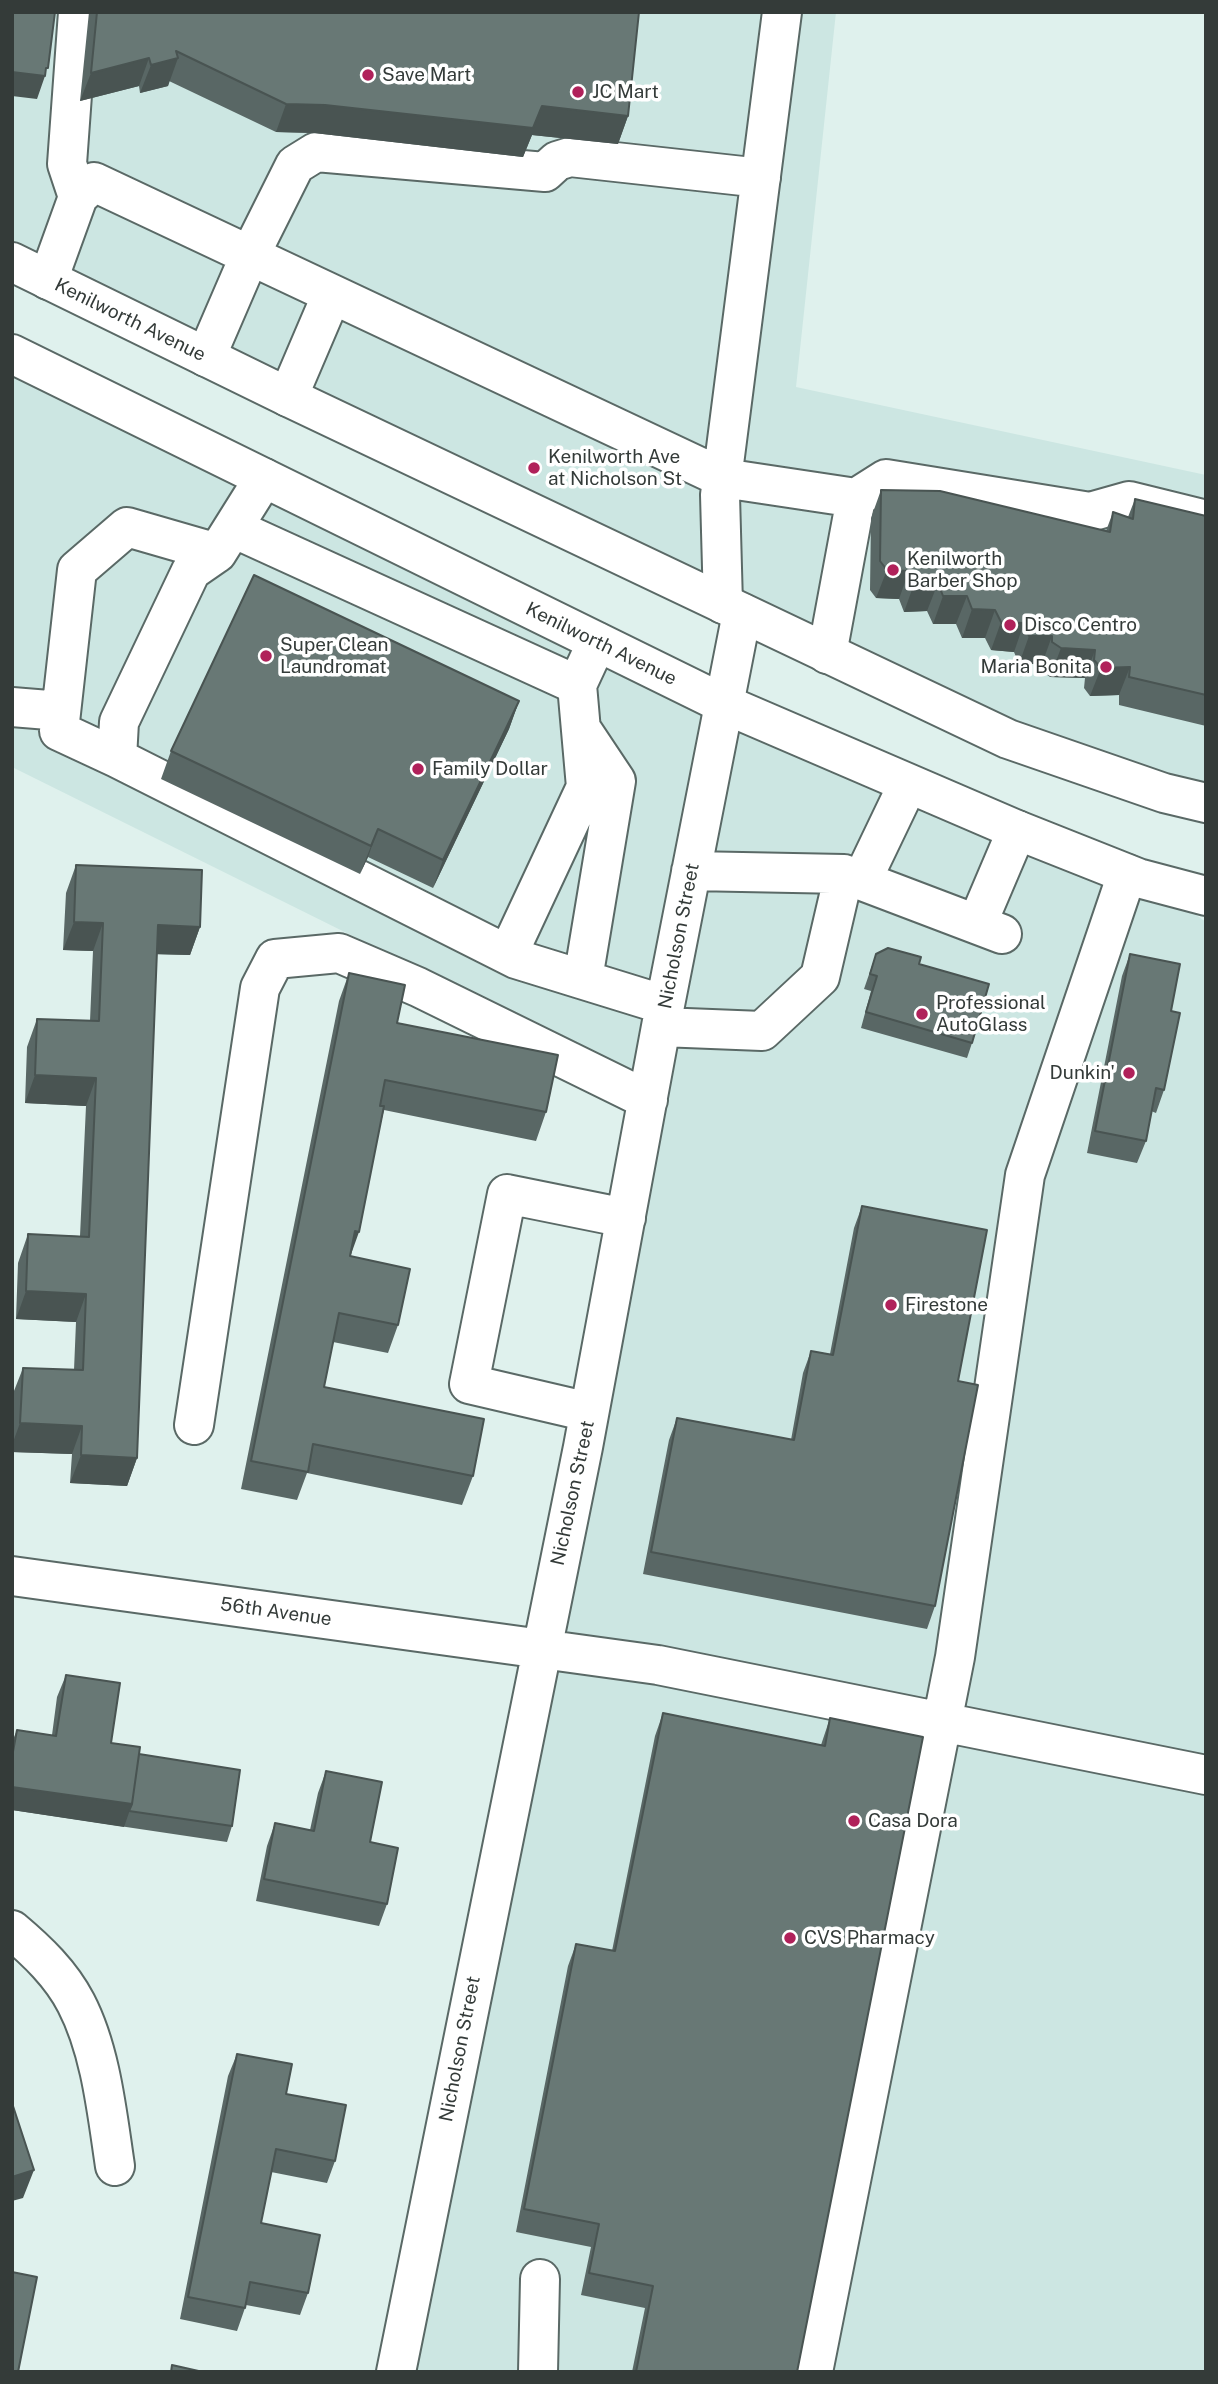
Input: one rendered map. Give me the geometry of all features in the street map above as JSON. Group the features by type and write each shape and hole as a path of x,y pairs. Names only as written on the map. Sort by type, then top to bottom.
{"main road":[{"path":"78,12 67,164 78,197"},
{"name":"Nicholson Street","path":"396,2372 589,1412 724,704 733,608 720,495 782,12"},
{"path":"206,357 250,255 295,165 316,152 545,172 557,161 570,157 761,178"},
{"path":"48,280 78,197 94,182 723,478 856,498 886,479 1090,512 1129,501 1206,520"},
{"name":"Kenilworth Avenue","path":"12,262 288,397 1008,738 1164,793 1206,803"},
{"path":"288,397 332,294"},
{"name":"Kenilworth Avenue","path":"12,354 724,704 1017,830 1132,876 1206,896"},
{"path":"117,758 119,722 191,570 225,540 264,478"},
{"path":"827,654 856,498"},
{"path":"578,685 225,540 127,527 77,570 59,732 117,758 508,954 583,979 663,1016 762,1031 820,977 853,877 908,784"},
{"path":"508,954 586,787 578,685 597,642"},
{"path":"12,707 61,711"},
{"path":"581,729 616,782 583,979"},
{"path":"691,871 853,877 989,929 1017,830"},
{"path":"813,2372 955,1657 1025,1175 1132,876 1206,922"},
{"path":"194,1425 260,988 275,959 339,953 418,986 648,1100"},
{"path":"589,1412 469,1384 507,1194 626,1218"},
{"name":"56th Avenue","path":"12,1576 658,1665 1206,1775"},
{"path":"12,1930 34,1948 60,1977 77,2004 100,2073 116,2166"},
{"path":"538,2372 540,2280"}],"shaded area":[{"path":"12,12 836,12 796,387 1206,475 1206,803 1164,793 12,262"},
{"path":"12,354 1185,907 1206,922 1206,2372 396,2372 651,1084 12,767"}],"building":[{"path":"12,12 55,12 45,76 12,72"},
{"path":"97,12 639,12 628,116 542,106 533,128 325,105 286,104 176,51 178,58 151,65 149,58 91,73"},
{"path":"881,490 940,491 1110,532 1113,512 1133,519 1135,499 1206,516 1206,695 1129,677 1130,667 1101,668 1094,660 1095,650 1061,648 1052,642 1052,636 1029,636 1024,623 1001,622 995,610 972,609 967,596 943,596 938,583 914,584 909,571 887,570 880,561"},
{"path":"254,575 519,701 443,860 378,829 371,846 171,751"},
{"path":"76,865 202,870 200,927 158,925 137,1458 81,1455 82,1426 20,1423 23,1368 83,1370 86,1294 26,1291 28,1234 89,1237 96,1078 35,1075 37,1019 99,1021 103,923 74,922"},
{"name":"Professional AutoGlass","path":"888,948 921,957 919,964 989,984 972,1043 866,1012 877,976 870,974 876,954"},
{"path":"1130,954 1180,964 1171,1011 1180,1013 1164,1090 1156,1088 1146,1141 1095,1131"},
{"path":"349,973 405,985 397,1023 558,1055 546,1112 385,1080 380,1106 384,1106 359,1232 355,1231 350,1256 410,1269 398,1325 339,1313 324,1387 484,1419 473,1476 313,1444 308,1472 251,1461"},
{"path":"862,1206 987,1230 958,1381 978,1385 935,1606 651,1552 677,1418 794,1440 811,1351 833,1355"},
{"path":"66,1675 120,1683 111,1743 140,1747 132,1804 12,1787 12,1757 17,1730 56,1736"},
{"path":"663,1713 825,1746 830,1718 923,1737 797,2372 636,2372 653,2286 589,2273 599,2224 524,2209 576,1944 615,1951"},
{"path":"139,1754 240,1770 232,1826 129,1811"},
{"path":"326,1771 382,1782 370,1842 398,1848 387,1904 264,1879 275,1823 314,1831"},
{"path":"237,2054 292,2064 286,2094 346,2105 335,2161 276,2149 261,2223 320,2235 308,2293 250,2282 245,2308 188,2297"},
{"path":"12,2103 34,2170 12,2177"},
{"path":"12,2272 37,2277 18,2372 12,2372"},
{"path":"172,2365 203,2372 171,2372"}],"place":[{"name":"Save Mart","path":"368,75"},
{"name":"JC Mart","path":"578,92"},
{"name":"Kenilworth Ave at Nicholson St","path":"534,468"},
{"name":"Kenilworth Barber Shop","path":"893,570"},
{"name":"Disco Centro","path":"1010,625"},
{"name":"Super Clean Laundromat","path":"266,656"},
{"name":"Maria Bonita","path":"1106,667"},
{"name":"Family Dollar","path":"418,769"},
{"name":"Professional AutoGlass","path":"922,1014"},
{"name":"Dunkin'","path":"1129,1073"},
{"name":"Firestone","path":"891,1305"},
{"name":"Casa Dora","path":"854,1821"},
{"name":"CVS Pharmacy","path":"790,1938"}]}
